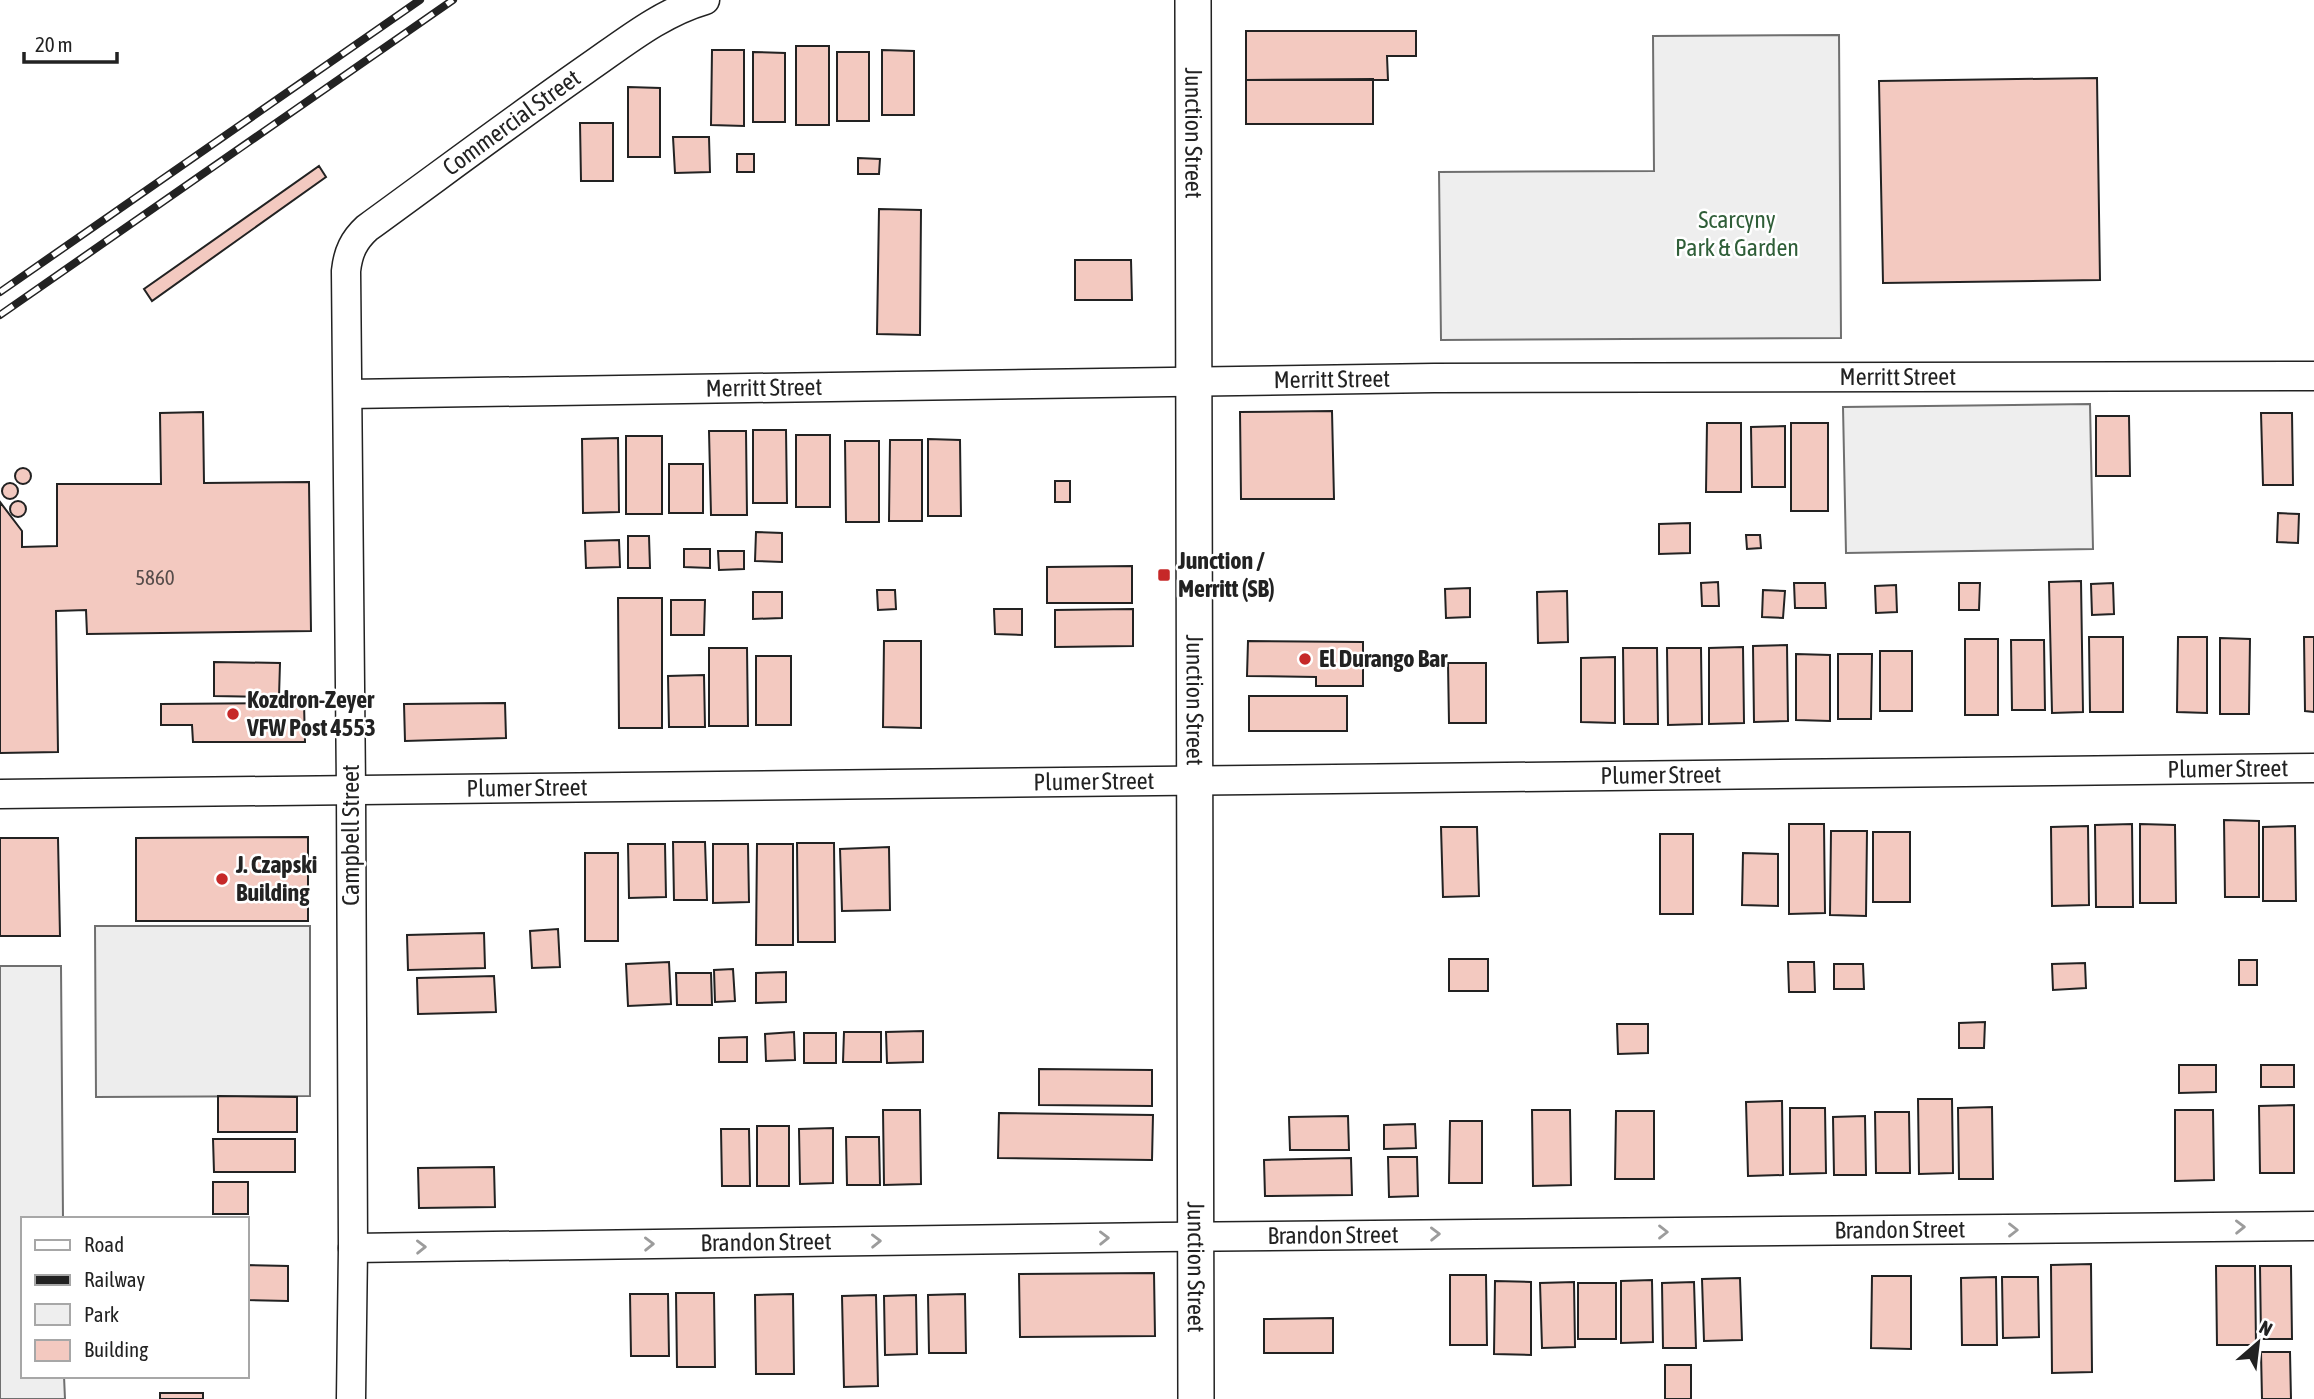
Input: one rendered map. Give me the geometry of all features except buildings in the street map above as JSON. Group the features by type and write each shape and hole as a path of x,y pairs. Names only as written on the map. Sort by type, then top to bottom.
{"street":[{"name":"Commercial Street","path":"346,271 348,255 356,238 367,228 653,23 687,5 705,0"},
{"name":"Junction Street","path":"1193,0 1196,1399"},
{"name":"Campbell Street","path":"346,271 351,790 351,1399"},
{"name":"Merritt Street","path":"348,394 1434,378 2314,376"},
{"name":"Plumer Street","path":"0,794 2314,768"},
{"name":"Brandon Street","path":"353,1248 2314,1226"}],"green space":[{"name":"Scarcyny Park & Garden","path":"1839,35 1841,338 1441,340 1439,172 1654,171 1653,36"},
{"path":"2090,404 2093,549 1846,553 1843,407"},
{"path":"0,966 61,966 63,1217 21,1217 21,1378 64,1378 65,1399 0,1399"}],"shaded area":[{"path":"95,926 310,926 310,1096 96,1097"}],"railway":[{"path":"0,292 420,0"},
{"path":"0,315 453,0"}],"place":[{"name":"Junction / Merritt (SB)","path":"1164,575"},
{"name":"El Durango Bar","path":"1305,659"},
{"name":"Kozdron-Zeyer VFW Post 4553","path":"233,714"},
{"name":"J. Czapski Building","path":"222,879"}]}
